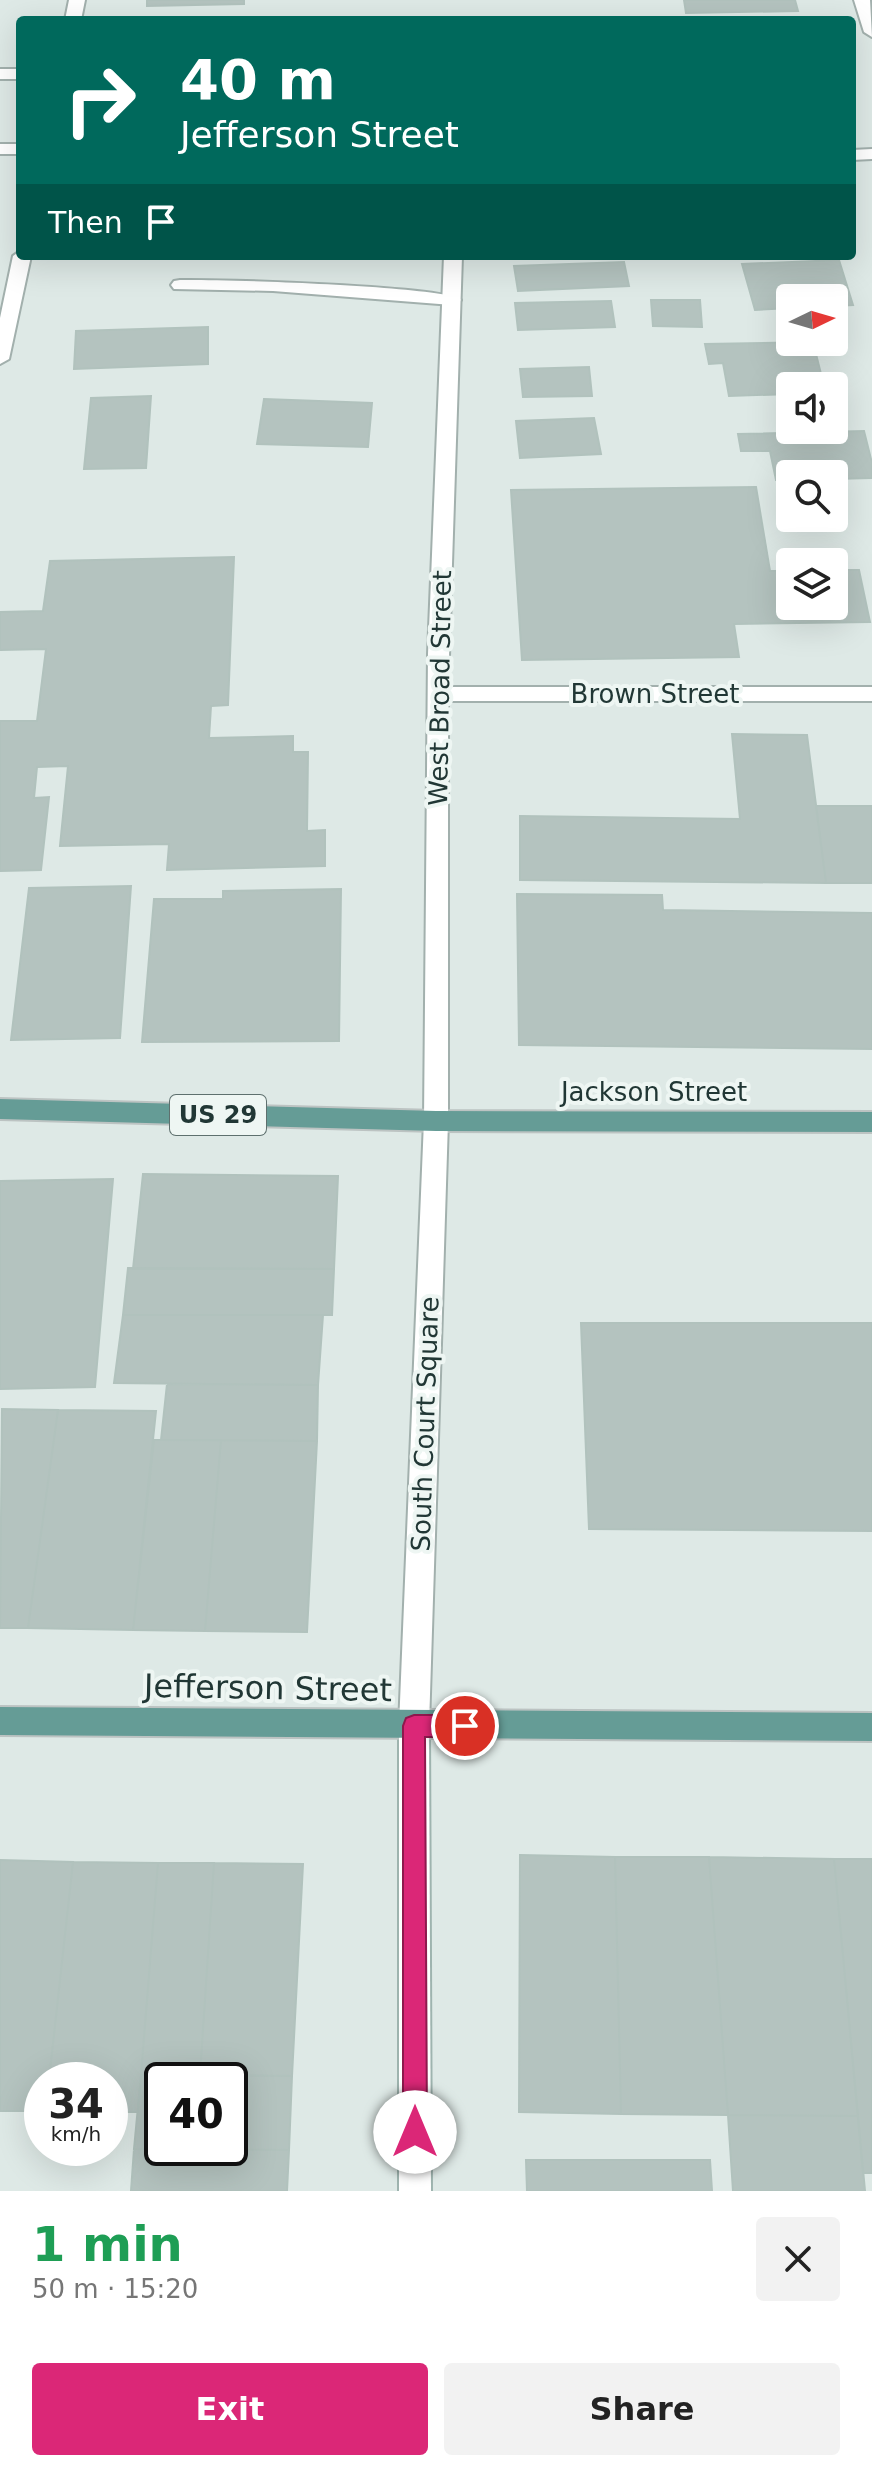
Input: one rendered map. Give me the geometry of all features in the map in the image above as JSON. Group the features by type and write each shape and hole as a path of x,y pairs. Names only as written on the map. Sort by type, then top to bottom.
{"main road":[{"name":"US 29","path":"0,1109 436,1121"},
{"name":"Jackson Street","path":"436,1121 872,1122"},
{"name":"Jefferson Street","path":"0,1721 872,1727"}],"street":[{"path":"862,0 872,32"},
{"path":"0,359 21,260"},
{"name":"West Broad Street","path":"436,1121 439,694 453,260"},
{"path":"180,285 267,284 368,294 422,294 452,300"},
{"name":"Brown Street","path":"439,694 872,694"},
{"name":"South Court Square","path":"415,2191 414,1726 436,1121"}],"building":[{"path":"147,0 244,0 244,4 147,6"},
{"path":"684,0 795,0 798,11 686,13"},
{"path":"839,260 846,284 776,284 776,309 755,310 742,264"},
{"path":"624,262 629,286 518,291 514,266"},
{"path":"848,289 853,305 848,305"},
{"path":"651,300 700,300 702,327 653,326"},
{"path":"611,301 615,327 518,330 515,303"},
{"path":"208,327 208,364 74,369 76,331"},
{"path":"776,343 776,356 816,356 820,372 776,372 776,394 729,396 723,363 709,364 705,344"},
{"path":"589,367 592,396 523,397 520,369"},
{"path":"151,396 146,468 84,469 91,398"},
{"path":"264,399 372,403 368,447 257,444"},
{"path":"594,418 601,454 520,458 516,421"},
{"path":"848,431 864,431 872,463 872,478 848,479 848,460 776,460 776,480 770,451 741,451 738,434 776,433 776,444 848,444"},
{"path":"756,487 770,571 776,571 776,620 848,620 848,570 859,570 870,622 734,624 739,657 522,660 511,490"},
{"path":"234,557 228,705 211,706 209,738 293,736 293,752 308,752 307,831 325,830 325,866 167,870 169,844 60,846 68,766 37,767 34,798 49,797 41,870 0,871 0,721 37,721 46,649 0,650 0,612 43,611 50,561"},
{"path":"732,734 807,735 826,883 520,880 520,816 740,819"},
{"path":"816,806 872,806 872,883 826,883"},
{"path":"131,886 120,1038 11,1040 29,888"},
{"path":"341,889 339,1041 142,1042 154,899 223,899 223,891"},
{"path":"517,894 662,895 663,910 872,913 872,1049 519,1045"},
{"path":"143,1174 338,1176 334,1269 133,1269"},
{"path":"113,1179 95,1387 0,1389 0,1181"},
{"path":"128,1268 334,1269 332,1315 123,1315"},
{"path":"123,1315 323,1315 318,1385 114,1383"},
{"path":"581,1323 872,1323 872,1531 589,1529"},
{"path":"167,1384 318,1385 317,1441 161,1440"},
{"path":"2,1409 58,1410 28,1628 0,1628"},
{"path":"58,1410 156,1411 133,1630 28,1628"},
{"path":"154,1440 221,1440 205,1631 133,1630"},
{"path":"221,1440 317,1441 307,1632 205,1631"},
{"path":"520,1855 615,1857 621,2114 519,2112"},
{"path":"615,1857 709,1857 728,2115 621,2114"},
{"path":"709,1857 834,1859 858,2116 728,2115"},
{"path":"834,1859 872,1859 872,2173 863,2173"},
{"path":"0,1860 73,1862 51,2062 24,2062 24,2111 0,2111"},
{"path":"73,1862 158,1863 138,2112 128,2112 128,2062 51,2062"},
{"path":"158,1863 214,1863 201,2062 144,2062 144,2075 141,2075"},
{"path":"214,1863 303,1864 292,2076 248,2076 248,2062 201,2062"},
{"path":"141,2075 144,2075 144,2149 134,2149"},
{"path":"248,2076 292,2076 289,2150 248,2150"},
{"path":"728,2115 858,2116 865,2191 733,2191"},
{"path":"134,2149 144,2149 144,2166 248,2166 248,2150 289,2150 287,2191 131,2191"},
{"path":"526,2160 710,2160 712,2191 527,2191"}],"route":[{"path":"415,2132 414,1726 465,1726"}]}
